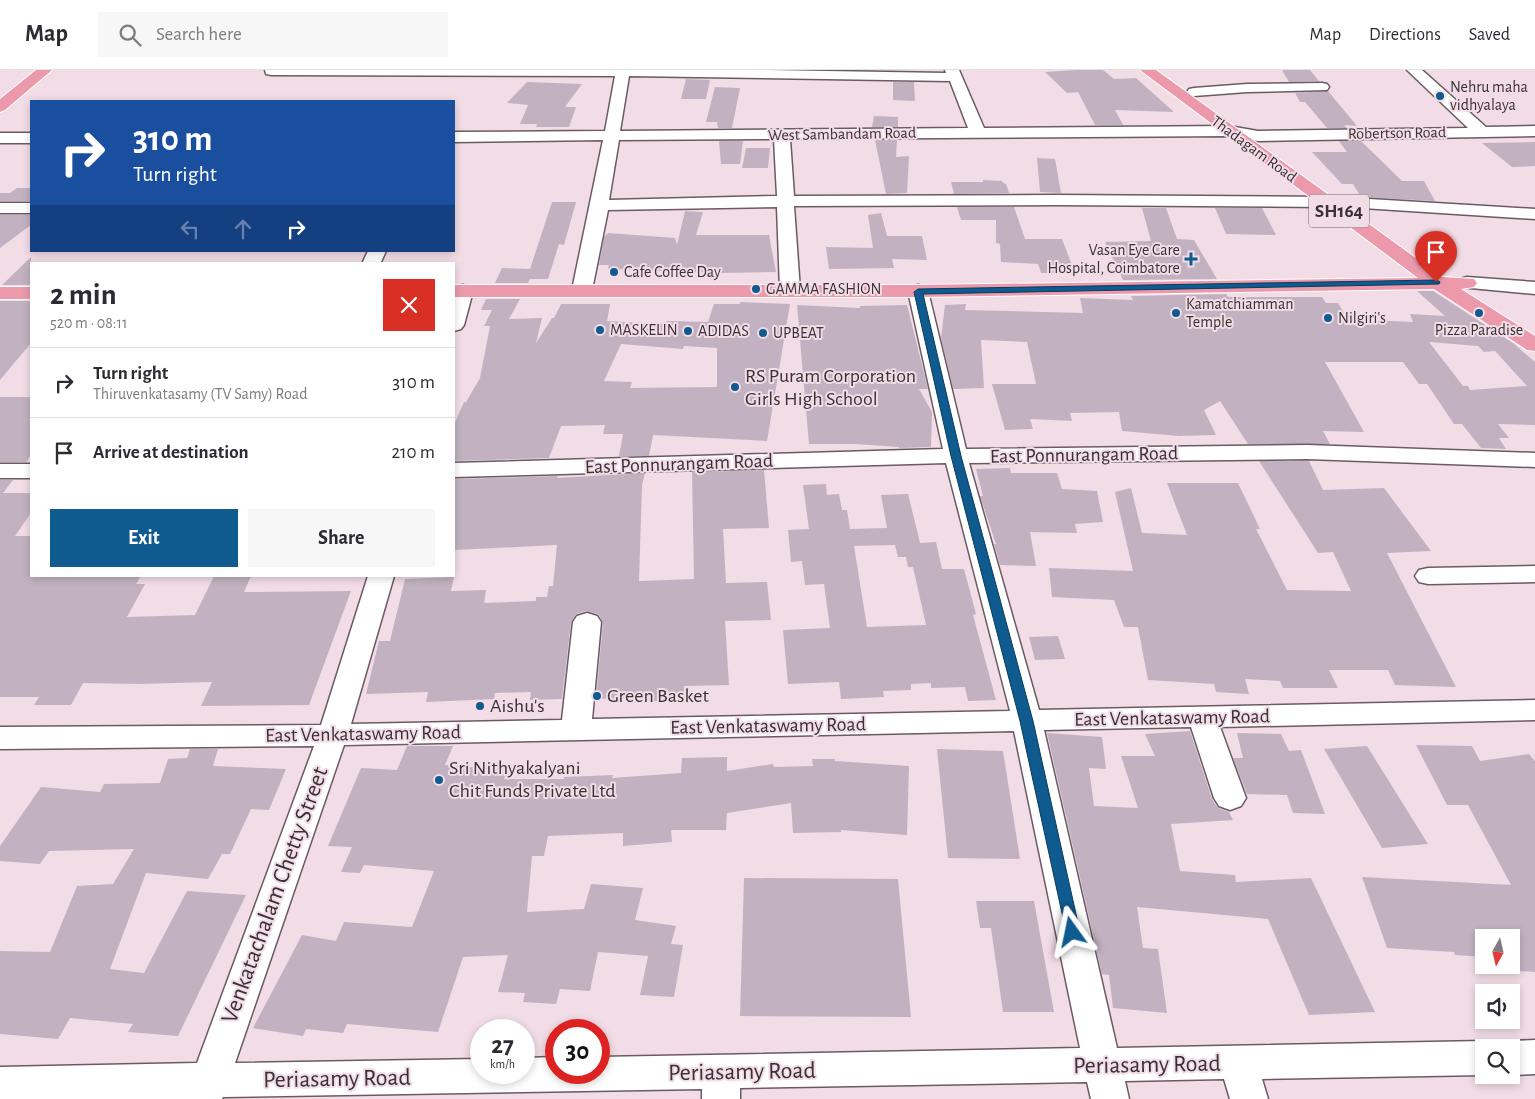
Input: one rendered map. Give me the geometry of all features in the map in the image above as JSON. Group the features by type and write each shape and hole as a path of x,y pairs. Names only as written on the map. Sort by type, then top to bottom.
{"main road":[{"path":"0,107 45,70"},
{"name":"Thadagam Road","path":"1147,70 1436,282 1535,345"},
{"name":"Thadagam Road","path":"1164,70 1467,283 1535,326"},
{"path":"458,291 790,290 918,292 1436,282 1467,283"},
{"path":"0,293 30,293"}],"street":[{"path":"1414,70 1482,132"},
{"path":"271,71 953,73 978,133"},
{"path":"582,290 600,205 623,71"},
{"path":"1194,92 1247,88 1322,87"},
{"name":"West Sambandam Road","path":"455,137 1229,131"},
{"name":"Robertson Road","path":"1229,131 1258,136 1535,131"},
{"path":"782,135 790,290"},
{"path":"0,138 30,138"},
{"path":"600,205 785,200 1127,198 1327,202"},
{"path":"1353,202 1535,214"},
{"path":"0,208 30,208"},
{"path":"1467,283 1535,288"},
{"path":"455,316 458,291"},
{"path":"918,292 956,456 1027,721 1106,1082"},
{"name":"East Ponnurangam Road","path":"455,470 956,456 1307,452 1535,460"},
{"path":"0,471 30,471"},
{"path":"1428,576 1535,574"},
{"name":"Venkatachalam Chetty Street","path":"206,1090 333,735 381,577"},
{"path":"576,730 587,622"},
{"name":"East Venkataswamy Road","path":"0,738 333,735 1535,710"},
{"path":"1202,717 1230,798"},
{"path":"1520,1058 1535,1057"},
{"name":"Periasamy Road","path":"0,1084 206,1090 1106,1082 1238,1063 1475,1058"},
{"path":"1238,1063 1249,1099"}],"building":[{"path":"1103,70 1114,79 1136,78 1174,112 1115,110 1123,125 1095,125 1078,92 1067,93 1045,72"},
{"path":"1282,70 1310,70 1319,81 1289,82"},
{"path":"686,79 710,80 706,99 681,99"},
{"path":"527,82 582,84 565,107 576,107 569,127 536,127 537,124 520,124 528,105 507,103"},
{"path":"893,82 914,82 915,101 893,100"},
{"path":"715,87 740,88 732,128 718,128 717,122 706,122"},
{"path":"1328,91 1357,126 1344,125 1347,128 1327,128 1305,102 1300,102 1295,93"},
{"path":"874,116 898,117 898,127 872,127"},
{"path":"875,140 897,140 896,157 909,156 907,193 886,194"},
{"path":"719,141 743,141 740,164 721,164"},
{"path":"1339,141 1361,141 1402,181 1424,181 1435,201 1361,197 1353,184 1342,184 1312,152 1347,152"},
{"path":"1535,142 1535,166 1512,167 1482,143"},
{"path":"746,148 770,148 768,168 742,168"},
{"path":"1037,158 1055,159 1061,193 1040,192"},
{"path":"983,180 1002,181 1006,184 1009,193 954,194 951,182 983,182"},
{"path":"17,188 30,188 30,201 0,201 0,193 10,193"},
{"path":"552,202 576,202 564,245 559,244 548,279 530,279 528,283 495,283 502,268 530,269"},
{"path":"957,207 1014,207 1025,239 1062,239 1075,273 1041,273 1038,264 1001,262 1000,244 996,243 996,220 961,220"},
{"path":"1142,208 1166,208 1177,239 1194,240 1217,279 1123,280 1105,242 1151,241"},
{"path":"1215,208 1262,208 1276,235 1226,234"},
{"path":"685,211 703,212 696,235 769,235 776,272 721,273 608,269 609,265 599,265 604,237 608,233 675,238 677,245"},
{"path":"881,213 887,236 922,236 927,260 892,259 894,268 829,269 826,247 873,248 868,215"},
{"path":"0,215 30,215 30,226 0,248"},
{"path":"31,257 30,285 2,285"},
{"path":"1417,291 1433,291 1513,343 1535,362 1535,425 1498,424 1509,438 1499,438 1506,449 1481,448 1462,424 1454,424 1427,384 1419,384 1403,362 1325,362 1364,432 1323,431 1330,444 1248,444 1220,401 1204,410 1216,435 1179,436 1122,431 1119,412 1070,413 1072,421 1030,419 1033,429 1005,430 992,384 1036,384 1027,342 981,340 984,388 953,389 941,338 945,305 966,304 965,310 1083,313 1080,298 1133,300 1131,296 1226,294 1228,297 1322,297 1326,303 1338,303 1348,319 1413,322 1410,314 1445,316","holes":["1429,342 1478,346 1484,352 1495,351 1527,386 1470,390 1468,386 1463,386"]},
{"path":"486,299 520,299 509,319 542,318 536,343 552,318 554,318 561,304 610,304 607,321 665,324 667,321 708,322 714,304 740,304 740,302 790,304 767,441 653,435 649,456 619,456 623,434 603,434 605,425 561,426 549,458 455,461 455,423 464,402 466,402 480,378 490,326 484,326 492,310 481,310","holes":["621,344 683,349 684,346 717,348 717,387 630,388 632,382 604,381"]},
{"path":"0,301 30,301 30,344 0,380"},
{"path":"797,305 860,308 860,306 907,305 928,389 919,389 932,412 931,447 899,448 855,444 809,444"},
{"path":"0,397 30,397 30,456 26,462 0,462"},
{"path":"1259,461 1309,461 1323,490 1384,488 1431,551 1387,553 1456,687 1395,685 1388,670 1329,670 1338,688 1283,688 1280,681 1245,679 1249,694 1216,692 1214,684 1148,680 1138,627 1124,627 1114,600 1052,597 1049,568 1133,571 1115,492 1131,488 1142,533 1187,535 1167,483 1238,483 1260,529 1256,529 1287,590 1351,591 1333,552 1318,553"},
{"path":"1010,468 1011,473 1057,473 1062,489 1097,491 1103,522 1075,524 1077,533 1030,532 1036,566 1000,565 994,544 996,544 980,496 983,496 976,469"},
{"path":"764,470 769,528 723,529 726,583 767,582 771,620 725,621 729,685 684,686 684,700 637,702 638,698 596,699 603,622 598,614 586,611 576,614 571,622 562,699 530,700 531,692 495,693 494,699 426,702 428,692 366,694 379,641 390,641 405,579 454,577 451,591 486,590 484,603 536,601 536,597 547,597 549,586 553,586 557,545 455,550 455,479 558,476 557,478 645,473 642,485 639,581 694,579 692,472"},
{"path":"0,480 13,480 3,493 30,493 30,514 15,536 30,536 30,577 140,577 136,584 145,584 127,617 195,615 214,577 251,577 244,592 351,591 309,705 201,706 212,682 83,683 71,705 34,705 39,697 0,697"},
{"path":"826,484 827,495 839,494 842,510 847,510 850,529 887,528 881,495 908,494 920,543 936,542 942,569 964,569 976,614 973,615 996,700 968,701 965,687 931,688 931,683 911,684 911,690 883,691 884,697 841,699 839,682 788,684 783,630 830,628 824,584 805,585 802,561 791,562 788,530 809,529 803,485","holes":["895,545 898,557 906,557 908,567 913,567 926,625 867,627 854,546"]},
{"path":"1058,636 1065,659 1035,660 1029,637"},
{"path":"1190,731 1212,799 1218,808 1229,812 1233,820 1171,824 1180,871 1235,875 1236,882 1311,878 1375,1012 1309,1015 1268,919 1137,907 1143,948 1158,949 1167,1013 1113,1008 1109,975 1102,974 1047,733 1102,737 1106,769 1089,768 1094,806 1138,808 1121,756 1155,756 1145,734"},
{"path":"1237,733 1281,734 1289,751 1301,750 1325,814 1293,813 1287,795 1247,794 1233,758 1243,758"},
{"path":"1416,745 1472,746 1480,761 1529,754 1535,761 1535,972 1520,971 1520,929 1475,929 1475,956 1455,955 1454,952 1387,948 1362,877 1511,885 1468,805 1447,805"},
{"path":"407,746 453,746 445,765 507,770 504,779 564,779 564,777 613,775 612,778 681,773 682,758 727,757 727,771 773,764 774,767 813,766 812,759 835,759 835,761 909,766 907,835 841,830 841,832 793,833 791,803 727,813 726,830 671,830 672,842 623,846 623,833 548,836 544,856 532,856 527,912 584,909 591,884 643,888 635,920 676,926 671,944 683,945 674,997 640,995 648,956 598,952 590,991 560,989 556,1004 523,1002 525,993 498,992 508,955 463,957 438,1032 347,1024 343,1033 306,1029 303,1036 253,1028 302,935 336,941 344,922 412,927 434,871 364,865 360,873 341,872 352,847 328,846 361,768 397,770"},
{"path":"1367,746 1428,844 1382,848 1324,749"},
{"path":"190,749 218,749 213,766 286,769 269,810 251,809 230,854 222,854 208,879 146,873 110,969 144,973 187,891 246,895 178,1036 128,1032 133,1024 70,1018 58,1039 0,1034 0,951 50,952 77,886 113,884 134,849 49,851 40,864 0,861 0,846 41,787 100,792 104,784 160,783 168,759 187,758"},
{"path":"937,749 1003,751 1020,859 948,858"},
{"path":"744,878 898,879 911,1017 740,1016"},
{"path":"976,901 1034,901 1054,1012 1003,1012 991,928 980,928"}],"place":[{"name":"Nehru maha vidhyalaya","path":"1440,96"},
{"name":"Vasan Eye Care Hospital, Coimbatore","path":"1191,259"},
{"name":"Cafe Coffee Day","path":"614,272"},
{"name":"GAMMA FASHION","path":"756,289"},
{"name":"Kamatchiamman Temple","path":"1176,313"},
{"name":"Pizza Paradise","path":"1479,313"},
{"name":"Nilgiri's","path":"1328,318"},
{"name":"MASKELIN","path":"600,330"},
{"name":"ADIDAS","path":"688,331"},
{"name":"UPBEAT","path":"763,333"},
{"name":"RS Puram Corporation Girls High School","path":"735,387"},
{"name":"Green Basket","path":"597,696"},
{"name":"Aishu's","path":"480,706"},
{"name":"Sri Nithyakalyani Chit Funds Private Ltd","path":"439,780"}],"route":[{"path":"1072,932 1027,721 956,456 918,292 1436,282"}]}
